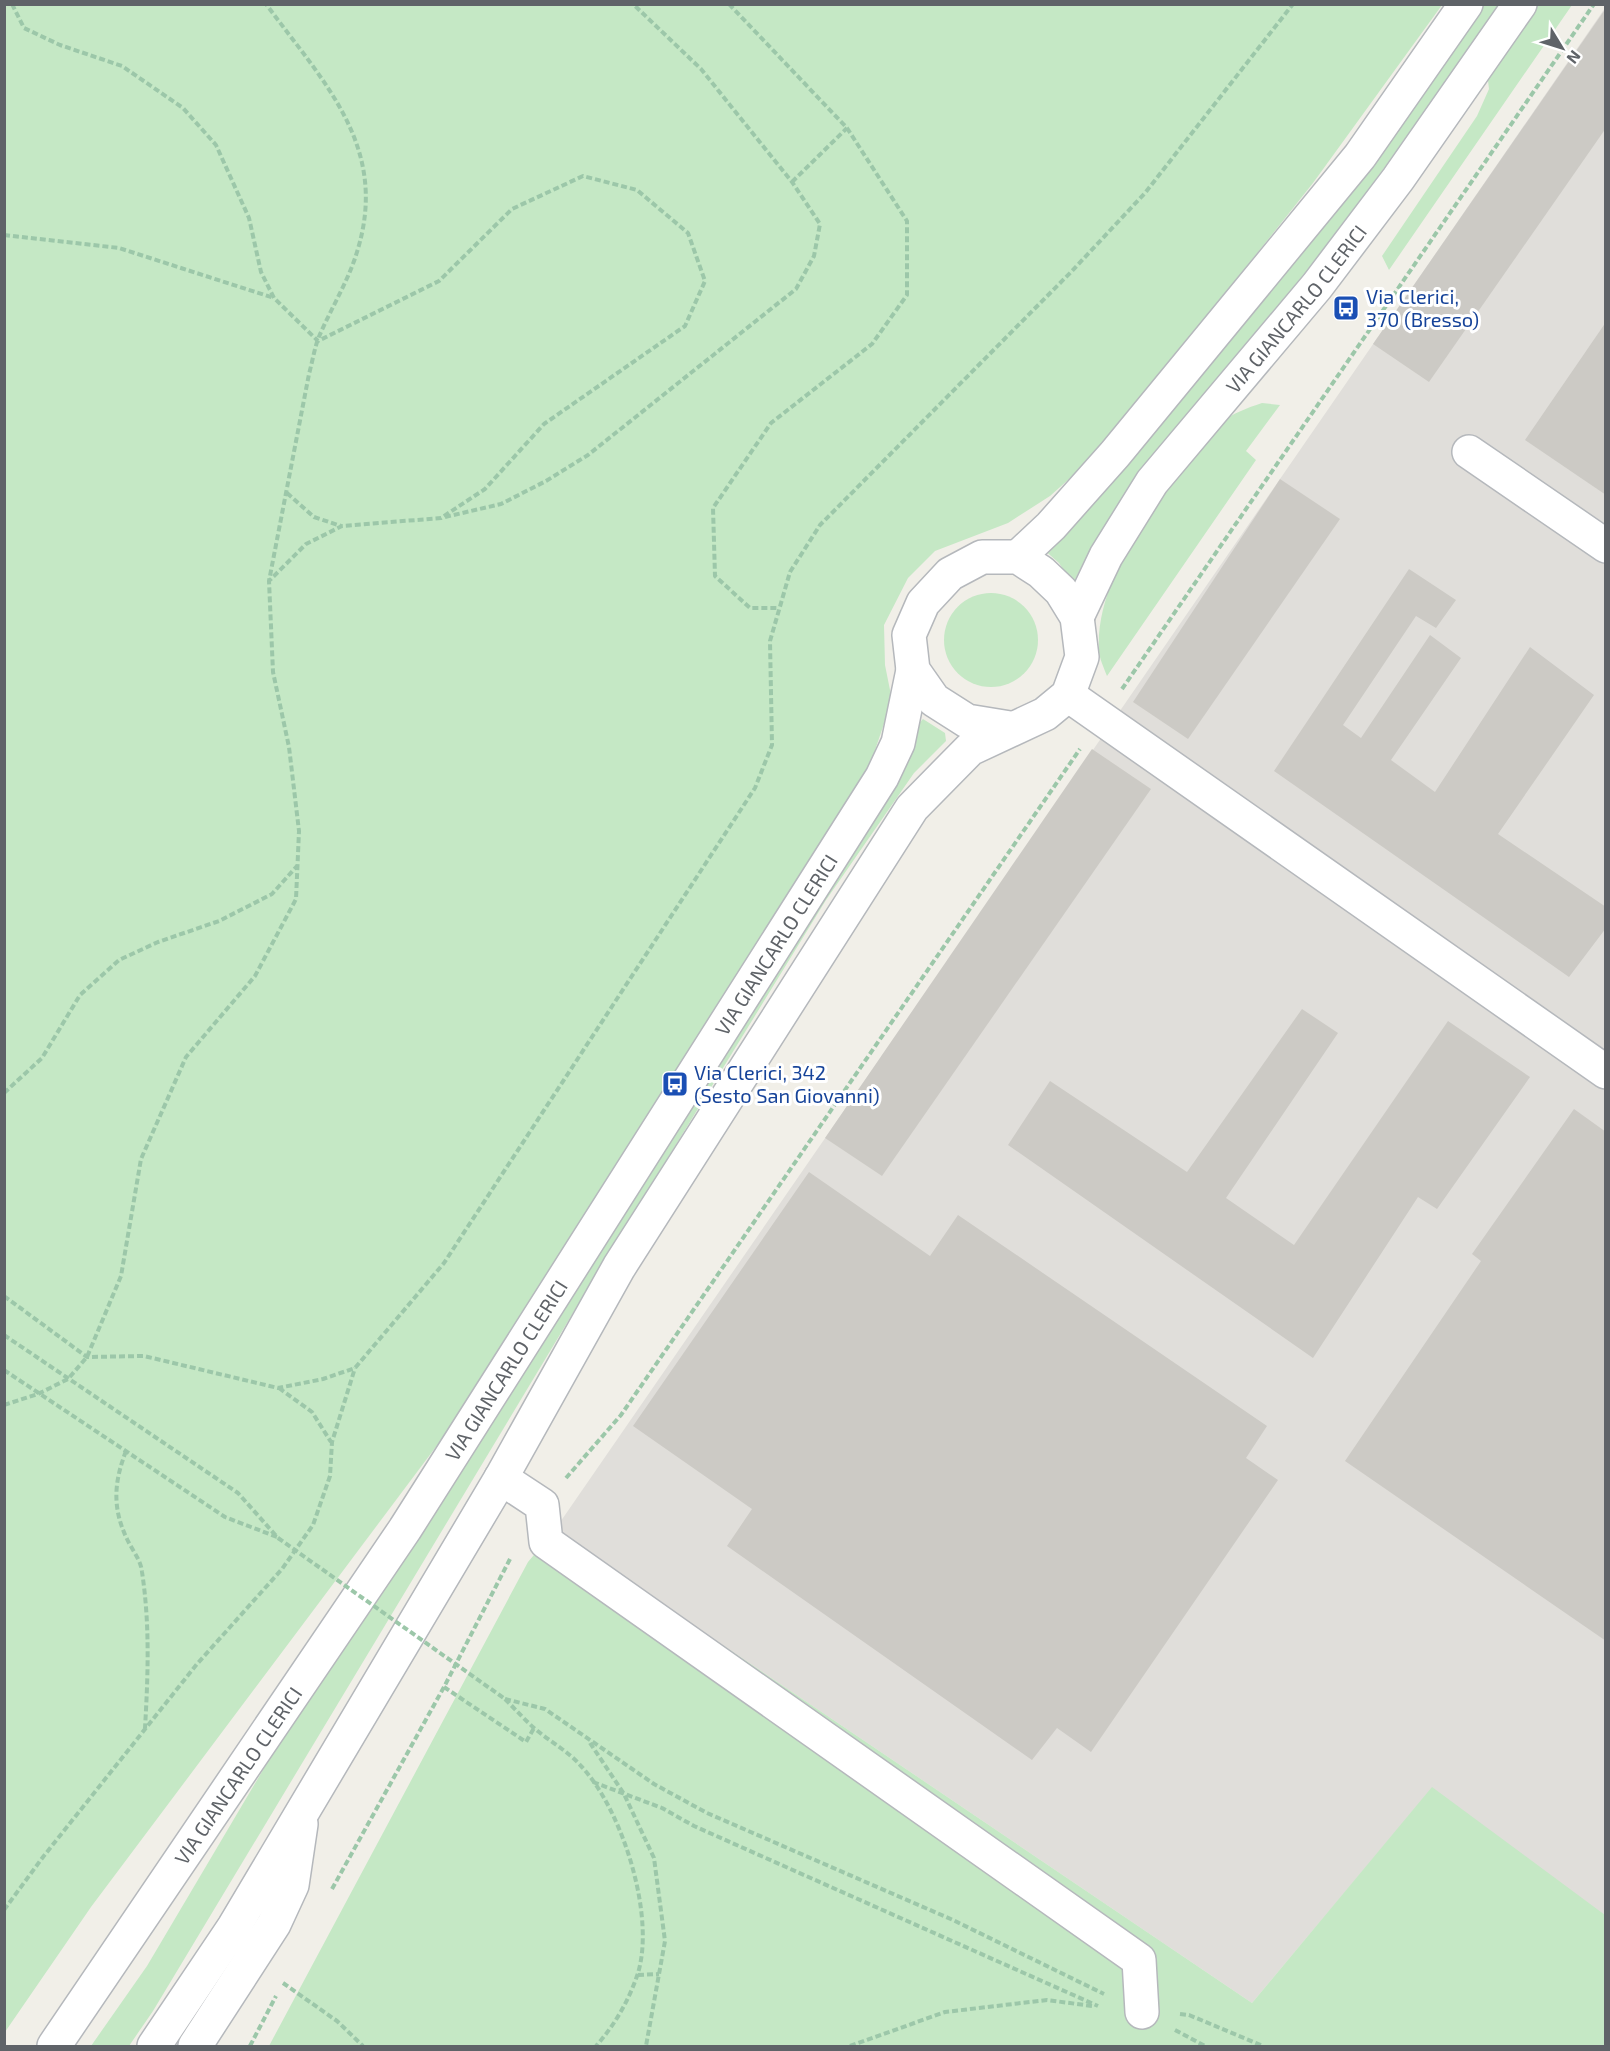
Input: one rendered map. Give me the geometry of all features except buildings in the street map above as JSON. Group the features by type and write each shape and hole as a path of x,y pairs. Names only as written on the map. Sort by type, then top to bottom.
{"street":[{"path":"1018,557 1051,526 1107,463 1360,156 1466,4"},
{"name":"VIA GIANCARLO CLERICI","path":"1077,617 1106,556 1152,482 1317,286 1404,170 1520,4"},
{"path":"1469,452 1605,546"},
{"path":"982,557 1018,557 1041,572 1061,591 1077,617 1082,657 1068,695 1045,714 1010,728 967,721 934,700 913,670 909,634 923,603 950,574 982,557"},
{"name":"VIA GIANCARLO CLERICI","path":"54,2046 405,1529 882,777 898,743 913,670"},
{"path":"1068,695 1605,1072"},
{"name":"VIA GIANCARLO CLERICI","path":"154,2046 234,1927 501,1478 619,1267 912,807 970,749 1010,728"},
{"path":"501,1478 542,1504 546,1542 1140,1960 1142,2012"},
{"name":"VIA GIANCARLO CLERICI","path":"195,2046 274,1924 288,1895 292,1885 303,1808"}],"path":[{"path":"12,4 24,28 60,45 122,66 183,108 216,145 249,218 261,272 274,298 318,341"},
{"path":"4,1405 38,1394 68,1379 87,1357 121,1276 141,1159 186,1057 255,976 296,899 299,831 289,747 273,672 269,581 318,341 357,252 368,196 358,144 339,103 266,4"},
{"path":"269,581 306,544 342,526 441,518 501,504 546,481 588,455 796,289 814,256 820,224 792,182 701,69 633,4"},
{"path":"729,4 847,128 907,221 907,295 872,344 771,423 713,508 715,576 750,608 779,608"},
{"path":"4,1911 43,1857 197,1664 282,1569 314,1525 330,1476 332,1442 355,1368 444,1263 755,788 772,745 770,641 790,572 820,525 1071,271 1144,193 1293,4"},
{"path":"326,1899 444,1687 519,1541 542,1504 621,1416 1594,4"},
{"path":"792,182 847,128"},
{"path":"318,341 439,281 512,209 583,176 637,190 688,232 705,281 685,326 544,424 485,489 441,518"},
{"path":"4,235 119,248 274,298"},
{"path":"287,493 314,517 342,526"},
{"path":"4,1093 42,1058 80,994 118,960 158,942 219,921 272,894 298,865"},
{"path":"4,1296 87,1357 144,1356 278,1388 312,1412 332,1442"},
{"path":"4,1335 238,1493 278,1538 505,1699 534,1728 581,1766 605,1800 632,1861 643,1935 638,1975 615,2024 596,2046"},
{"path":"278,1388 323,1379 355,1368"},
{"path":"4,1370 225,1517 278,1538"},
{"path":"126,1451 116,1477 117,1503 121,1526 142,1570 147,1655 145,1730"},
{"path":"444,1687 526,1742 534,1728"},
{"path":"505,1699 545,1709 654,1784 708,1813 953,1920 1142,2012"},
{"path":"588,1739 624,1794 654,1858 665,1941 646,2046"},
{"path":"593,1782 662,1808 694,1826 1098,2006"},
{"path":"250,2046 288,1972"},
{"path":"638,1975 659,1974"},
{"path":"283,1983 337,2021 363,2046"},
{"path":"850,2046 945,2012 1047,2000 1142,2012 1189,2015 1263,2046"}],"shaded area":[{"path":"1605,8 1605,1916 1432,1788 1252,2003 554,1531"}],"green space":[{"path":"4,5 1442,5 1313,183 1096,455 1050,496 1008,523 935,551 908,578 884,625 885,665 892,700 869,768 447,1432 91,1907 5,2032"},
{"path":"1478,5 1499,5 1346,221 1292,291 1145,468 1094,543 1073,584 1059,563 1042,548"},
{"path":"1533,5 1572,5 1389,270 1382,256 1477,116 1489,89 1487,72"},
{"path":"1262,403 1280,405 1246,451 1256,460 1107,676 1099,653 1100,624 1117,570 1130,543 1163,493 1214,429 1235,414"},
{"path":"991,593 1009,597 1024,607 1034,622 1038,640 1034,658 1024,673 1009,683 991,687 973,683 958,673 948,658 944,640 948,622 958,607 973,597"},
{"path":"923,719 945,733 946,741 914,773 826,900 588,1288 153,2011 129,2046 91,2046 147,1966 289,1726 915,727"},
{"path":"554,1531 1252,2003 1432,1787 1605,1915 1605,2046 269,2046 528,1562"}],"place":[{"name":"Via Clerici, 370 (Bresso)","path":"1346,308"},
{"name":"Via Clerici, 342 (Sesto San Giovanni)","path":"675,1084"}]}
